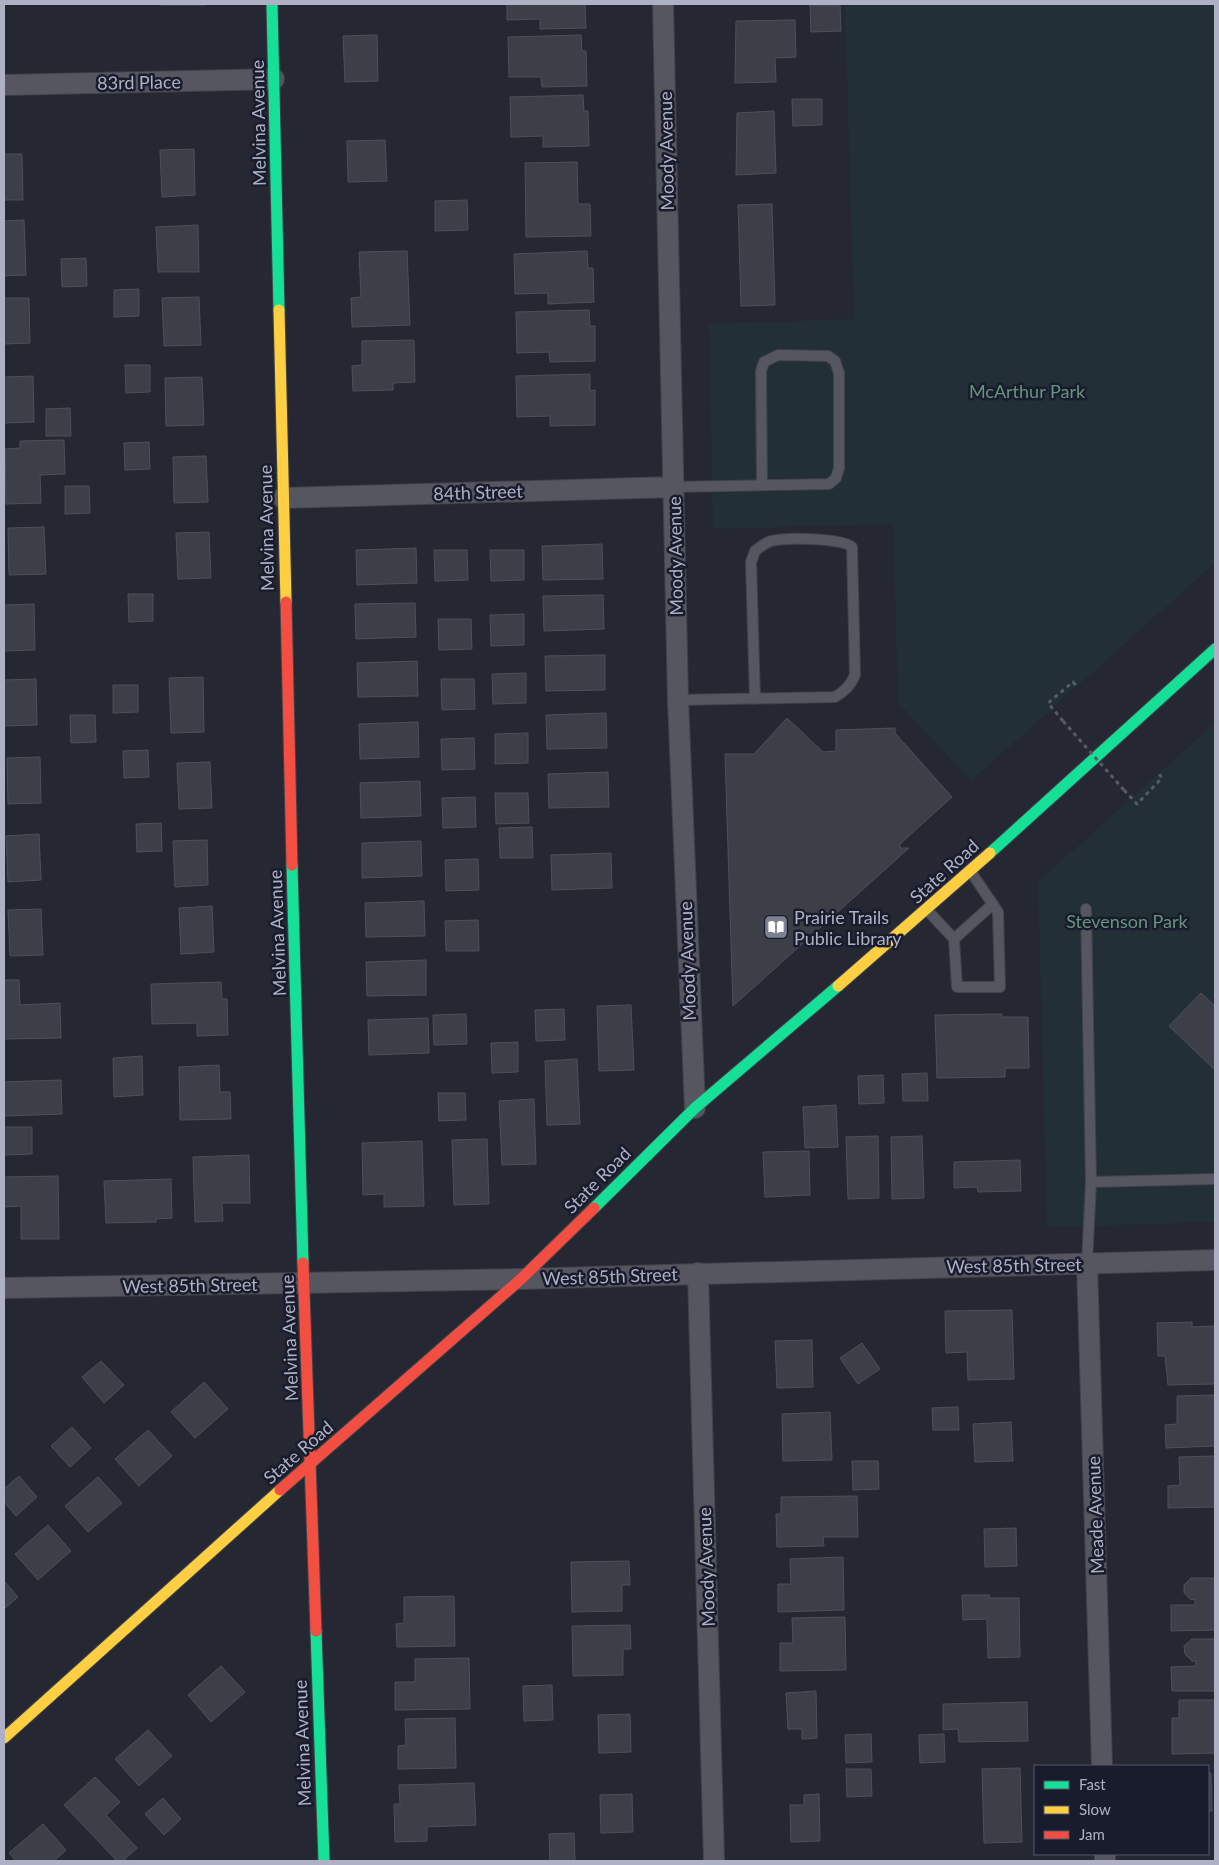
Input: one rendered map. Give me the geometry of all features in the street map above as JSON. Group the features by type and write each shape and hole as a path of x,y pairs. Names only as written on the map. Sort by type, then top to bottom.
{"street":[{"name":"Melvina Avenue","path":"272,4 302,1236 306,1283 310,1464 324,1861"},
{"name":"Moody Avenue","path":"663,4 678,700 695,1108"},
{"name":"83rd Place","path":"4,85 274,79"},
{"name":"84th Street","path":"283,498 674,487"},
{"name":"State Road","path":"4,1738 310,1464 521,1279 695,1108 927,910 1215,649"},
{"name":"West 85th Street","path":"4,1288 521,1279 1215,1260"},
{"name":"Meade Avenue","path":"1087,1263 1102,1765"},
{"name":"Moody Avenue","path":"698,1273 714,1861"}],"lane":[{"path":"674,487 829,484 836,478 839,468 839,373 834,361 828,356 778,355 764,362 761,371 762,485"},
{"path":"678,700 755,699 834,696 850,686 855,675 852,548 847,544 827,540 773,540 755,551 751,562 755,699"},
{"path":"927,910 954,939 957,988 1000,987 998,912 970,871"},
{"path":"954,939 993,904"},
{"path":"1086,910 1091,1182 1087,1263"},
{"path":"1091,1182 1215,1179"}],"path":[{"path":"1078,688 1073,682 1048,703 1136,804 1162,778 1157,771"}],"green space":[{"name":"McArthur Park","path":"845,4 1215,4 1215,563 971,781 898,702 893,524 713,529 709,324 854,319"},
{"name":"Stevenson Park","path":"1215,723 1215,1222 1047,1227 1038,882"}],"building":[{"path":"206,4 206,5 161,5"},
{"path":"507,4 585,4 586,28 540,29 540,19 507,20"},
{"path":"810,5 840,5 841,31 811,32"},
{"path":"795,20 796,57 775,58 776,82 735,83 736,21"},
{"path":"377,35 378,81 345,82 343,36"},
{"path":"581,35 582,51 586,51 587,86 542,87 541,77 509,77 508,37"},
{"path":"583,95 584,111 588,111 589,146 543,147 543,136 511,137 510,97"},
{"path":"792,99 822,99 822,125 793,126"},
{"path":"774,111 776,173 736,175 737,113"},
{"path":"385,140 387,181 348,182 347,141"},
{"path":"194,149 195,195 162,197 160,150"},
{"path":"4,154 22,154 23,200 4,200"},
{"path":"577,162 578,204 590,204 591,236 526,237 525,163"},
{"path":"467,200 468,230 435,231 435,201"},
{"path":"772,204 775,305 741,306 738,205"},
{"path":"24,220 26,275 4,276 4,221"},
{"path":"198,225 199,272 158,272 156,227"},
{"path":"407,251 410,325 352,327 351,298 361,297 359,252"},
{"path":"587,251 588,268 593,268 594,302 548,304 548,293 515,294 514,254"},
{"path":"86,258 87,286 62,287 61,259"},
{"path":"139,289 139,316 114,317 114,290"},
{"path":"199,297 201,345 164,346 162,298"},
{"path":"4,298 29,298 30,343 4,344"},
{"path":"589,310 590,326 595,326 595,361 550,362 549,352 517,353 516,312"},
{"path":"414,340 415,382 393,383 393,390 353,391 352,366 362,365 362,341"},
{"path":"125,365 150,365 150,392 126,393"},
{"path":"590,374 590,391 595,390 595,425 550,426 550,416 517,417 516,376"},
{"path":"33,376 34,422 4,423 4,377"},
{"path":"202,377 204,425 166,426 165,378"},
{"path":"70,408 71,436 46,436 46,409"},
{"path":"64,440 65,474 40,475 41,503 6,504 5,449 20,448 20,441"},
{"path":"149,442 150,469 125,470 124,443"},
{"path":"206,456 208,502 174,503 173,457"},
{"path":"65,486 89,486 90,513 65,514"},
{"path":"44,527 46,574 9,575 8,528"},
{"path":"209,532 211,578 178,579 176,533"},
{"path":"602,544 603,579 543,580 542,546"},
{"path":"416,548 417,583 357,585 356,550"},
{"path":"434,550 467,550 468,580 435,581"},
{"path":"490,550 524,550 524,580 491,581"},
{"path":"128,594 153,594 153,621 129,622"},
{"path":"603,595 604,629 544,631 543,596"},
{"path":"415,603 416,637 356,639 355,604"},
{"path":"34,604 35,650 4,651 4,605"},
{"path":"524,614 524,645 491,646 490,615"},
{"path":"438,619 471,619 472,649 439,650"},
{"path":"605,655 605,690 546,691 545,656"},
{"path":"417,661 418,696 358,697 357,663"},
{"path":"526,673 526,703 493,704 492,674"},
{"path":"203,677 204,732 171,733 169,678"},
{"path":"36,679 37,725 4,726 4,680"},
{"path":"441,679 474,679 475,709 442,710"},
{"path":"113,685 138,685 138,712 113,713"},
{"path":"606,713 607,748 547,749 546,715"},
{"path":"70,715 95,715 96,742 71,743"},
{"name":"Prairie Trails Public Library","path":"787,718 823,752 836,751 836,730 895,728 895,733 952,797 900,844 900,848 909,848 733,1006 725,754 754,754"},
{"path":"418,722 419,757 360,759 359,724"},
{"path":"528,733 528,763 495,764 495,734"},
{"path":"474,738 475,769 442,770 441,739"},
{"path":"148,750 149,777 124,778 123,751"},
{"path":"40,757 41,803 8,804 7,758"},
{"path":"210,762 212,808 179,809 177,763"},
{"path":"608,772 609,807 549,808 548,774"},
{"path":"420,781 421,816 361,818 360,783"},
{"path":"495,793 528,793 529,823 496,824"},
{"path":"475,797 476,827 443,828 442,798"},
{"path":"161,823 162,851 137,852 136,824"},
{"path":"532,827 533,858 500,858 499,828"},
{"path":"39,834 41,880 8,882 6,836"},
{"path":"207,840 208,885 175,887 173,841"},
{"path":"421,841 422,876 362,878 362,843"},
{"path":"611,853 612,888 552,890 551,855"},
{"path":"478,859 479,890 446,891 445,860"},
{"path":"424,901 425,936 366,937 365,903"},
{"path":"212,906 214,952 181,954 179,908"},
{"path":"41,909 43,955 10,956 8,910"},
{"path":"478,920 479,951 446,951 445,921"},
{"path":"426,960 426,995 367,996 366,962"},
{"path":"4,980 19,980 20,1005 60,1003 61,1038 4,1039"},
{"path":"221,982 222,999 227,999 228,1035 197,1036 197,1023 152,1024 151,984"},
{"path":"1201,993 1215,1006 1215,1070 1169,1026"},
{"path":"631,1005 634,1070 599,1071 597,1006"},
{"path":"564,1009 565,1040 536,1041 535,1010"},
{"path":"466,1014 467,1044 434,1045 433,1015"},
{"path":"1002,1014 1002,1017 1028,1017 1029,1068 1005,1068 1005,1077 937,1078 935,1015"},
{"path":"428,1018 429,1053 369,1055 368,1020"},
{"path":"518,1042 518,1072 492,1073 491,1043"},
{"path":"142,1056 143,1095 114,1097 113,1058"},
{"path":"577,1059 580,1124 547,1125 545,1061"},
{"path":"219,1065 220,1092 230,1092 231,1119 180,1120 179,1067"},
{"path":"927,1073 928,1101 903,1101 902,1074"},
{"path":"883,1075 884,1103 859,1104 858,1076"},
{"path":"61,1080 62,1114 4,1116 4,1082"},
{"path":"438,1093 465,1093 466,1120 439,1121"},
{"path":"534,1099 536,1164 502,1165 499,1101"},
{"path":"836,1105 838,1147 805,1148 803,1107"},
{"path":"4,1127 32,1127 32,1154 4,1155"},
{"path":"878,1136 879,1198 848,1199 846,1137"},
{"path":"922,1136 924,1198 892,1199 891,1137"},
{"path":"487,1139 489,1204 454,1205 452,1140"},
{"path":"422,1141 424,1206 384,1207 384,1194 363,1195 362,1143"},
{"path":"809,1151 810,1195 765,1197 763,1152"},
{"path":"249,1155 250,1203 222,1203 223,1221 195,1222 193,1157"},
{"path":"1020,1160 1021,1191 978,1192 977,1187 954,1188 954,1162"},
{"path":"58,1176 59,1239 21,1239 21,1206 4,1207 4,1177"},
{"path":"171,1179 172,1218 156,1219 156,1222 106,1223 104,1181"},
{"path":"1012,1310 1014,1379 968,1380 967,1352 946,1353 945,1311"},
{"path":"1192,1322 1192,1327 1215,1326 1215,1384 1168,1385 1165,1356 1158,1356 1157,1323"},
{"path":"812,1340 813,1387 777,1388 775,1341"},
{"path":"862,1343 880,1369 858,1384 840,1358"},
{"path":"101,1361 124,1385 104,1403 82,1377"},
{"path":"204,1382 228,1409 195,1438 171,1412"},
{"path":"1215,1395 1215,1446 1166,1448 1165,1425 1177,1424 1177,1396"},
{"path":"958,1407 959,1430 933,1430 932,1408"},
{"path":"830,1412 832,1460 783,1461 782,1414"},
{"path":"1011,1422 1013,1461 975,1462 973,1424"},
{"path":"72,1427 91,1448 70,1467 51,1446"},
{"path":"148,1430 172,1456 139,1486 115,1459"},
{"path":"1215,1456 1215,1507 1168,1508 1168,1486 1180,1485 1179,1457"},
{"path":"852,1461 878,1461 879,1489 853,1490"},
{"path":"19,1476 37,1497 16,1516 4,1502 4,1489"},
{"path":"98,1477 122,1503 88,1532 65,1506"},
{"path":"857,1496 858,1537 823,1537 824,1546 777,1547 776,1514 781,1514 781,1497"},
{"path":"48,1525 71,1551 38,1580 15,1554"},
{"path":"1016,1528 1017,1566 985,1567 984,1529"},
{"path":"843,1557 844,1610 778,1612 778,1584 791,1584 790,1559"},
{"path":"629,1561 630,1585 622,1585 622,1611 572,1612 571,1562"},
{"path":"1191,1578 1215,1578 1215,1630 1171,1631 1171,1605 1195,1605 1195,1599 1191,1600 1184,1593 1184,1585"},
{"path":"4,1581 18,1597 4,1609"},
{"path":"962,1595 989,1595 990,1598 1019,1598 1020,1657 988,1658 987,1619 963,1620"},
{"path":"454,1596 455,1646 397,1647 396,1624 404,1623 404,1597"},
{"path":"845,1617 846,1670 780,1671 780,1643 793,1643 792,1618"},
{"path":"630,1625 631,1649 623,1649 623,1675 573,1676 572,1626"},
{"path":"1192,1639 1215,1639 1215,1691 1172,1691 1171,1667 1196,1666 1196,1661 1192,1661 1185,1654 1184,1646"},
{"path":"469,1658 470,1709 395,1710 395,1682 415,1682 415,1659"},
{"path":"221,1666 245,1692 211,1722 188,1695"},
{"path":"552,1685 553,1720 524,1721 523,1686"},
{"path":"816,1691 817,1738 802,1739 802,1729 788,1729 786,1693"},
{"path":"1179,1700 1215,1700 1215,1753 1172,1754 1172,1718 1179,1718"},
{"path":"1027,1702 1028,1741 959,1742 958,1729 943,1730 943,1704"},
{"path":"630,1714 631,1752 599,1753 598,1715"},
{"path":"455,1718 456,1768 398,1769 398,1746 406,1745 405,1719"},
{"path":"148,1730 172,1756 139,1786 115,1759"},
{"path":"871,1734 872,1762 846,1763 845,1735"},
{"path":"944,1734 945,1762 920,1763 919,1735"},
{"path":"1020,1768 1022,1842 984,1843 982,1769"},
{"path":"846,1769 871,1769 872,1796 847,1797"},
{"path":"1209,1773 1211,1773 1212,1811 1209,1811"},
{"path":"95,1777 120,1802 106,1815 137,1848 123,1861 117,1861 64,1805"},
{"path":"474,1783 476,1825 427,1827 427,1841 395,1842 394,1804 400,1804 399,1785"},
{"path":"632,1794 633,1832 601,1833 600,1795"},
{"path":"819,1794 820,1841 791,1842 790,1805 804,1805 804,1795"},
{"path":"163,1798 181,1819 164,1835 145,1814"},
{"path":"43,1824 66,1850 54,1861 16,1861 9,1853"},
{"path":"574,1833 575,1861 550,1861 549,1834"}],"traffic: fast":[{"path":"272,4 279,310"},
{"path":"990,853 1215,649"},
{"path":"292,865 303,1263"},
{"path":"594,1208 695,1108 838,986"},
{"path":"316,1631 324,1861"}],"traffic: slow":[{"path":"279,310 286,602"},
{"path":"838,986 990,853"},
{"path":"4,1738 280,1490"}],"traffic: jam":[{"path":"286,602 292,865"},
{"path":"280,1490 521,1279 594,1208"},
{"path":"303,1263 316,1631"}],"place":[{"name":"Prairie Trails Public Library","path":"776,927"}]}
